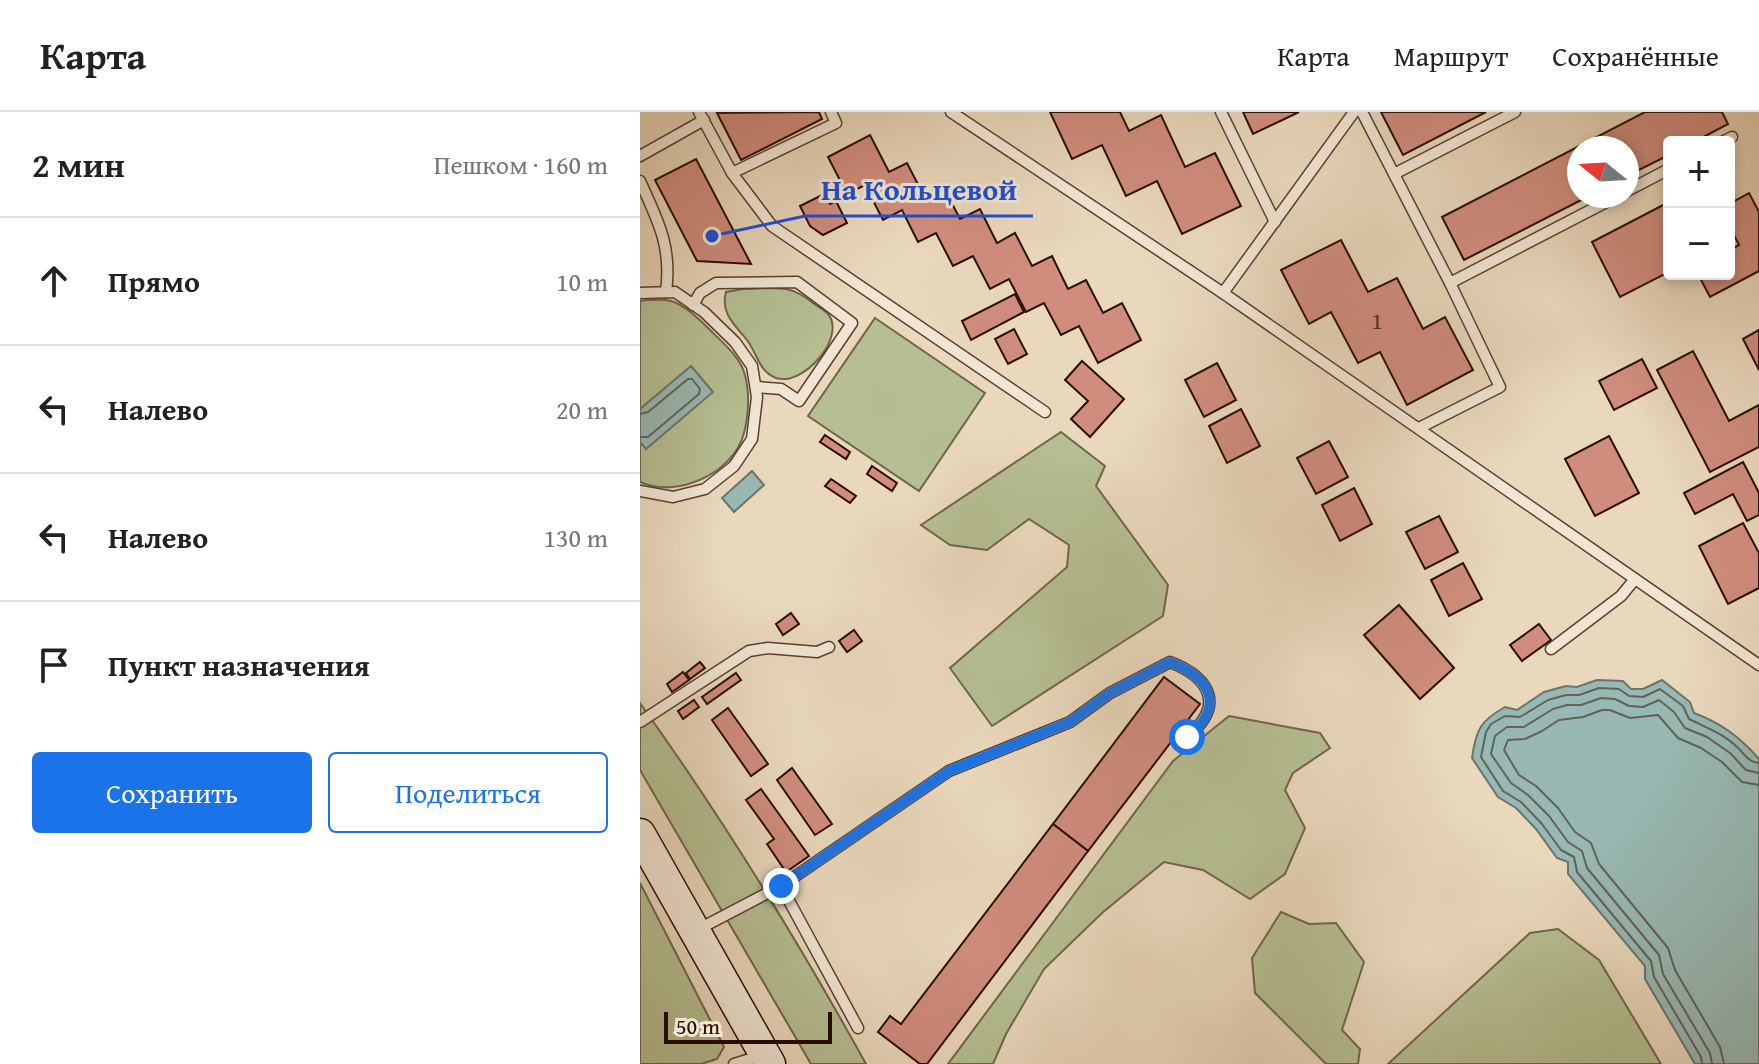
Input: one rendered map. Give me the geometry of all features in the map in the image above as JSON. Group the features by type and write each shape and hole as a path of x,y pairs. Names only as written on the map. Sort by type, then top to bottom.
{"main road":[{"path":"640,834 768,1059"}],"lane":[{"path":"732,173 836,123 831,112"},
{"path":"951,112 1223,293 1759,665"},
{"path":"1221,112 1275,222"},
{"path":"1223,293 1354,112"},
{"path":"1362,112 1500,387 1419,428"},
{"path":"1394,174 1515,112"},
{"path":"640,156 701,116 732,173 772,226 1045,412"},
{"path":"1639,185 1663,172"},
{"path":"640,181 665,237 669,268 666,292"},
{"path":"1450,283 1595,208"},
{"path":"693,305 700,293 716,283 797,282 852,323 799,401 781,389 756,387"},
{"path":"640,293 675,292 735,342 752,366 757,397 752,439 734,466 705,489 673,497 640,491"},
{"path":"1551,649 1621,596 1635,579"},
{"path":"640,722 749,651 768,648 817,652 829,647"},
{"path":"695,931 781,886 949,771 1070,722 1110,693 1170,662 1189,669 1206,686 1210,696 1210,709 1198,728 1187,737"},
{"path":"781,886 858,1028"},
{"path":"734,1064 768,1059"}],"green space":[{"path":"743,289 790,290 804,296 828,314 832,335 827,347 809,368 787,379 776,378 766,371 725,306 726,292"},
{"path":"640,301 671,301 692,313 734,355 746,379 747,418 738,447 716,471 687,485 670,487 640,482"},
{"path":"875,318 985,393 919,491 808,416"},
{"path":"1061,432 1105,466 1096,486 1168,585 1163,616 992,726 950,668 1067,567 1069,545 1029,519 987,550 950,545 921,525"},
{"path":"640,703 758,880 866,1064 811,1064 640,770"},
{"path":"1229,716 1320,733 1330,748 1293,773 1285,790 1305,828 1285,874 1250,899 1203,870 1164,862 1102,913 1044,969 1006,1034 993,1064 948,1064 1173,761"},
{"path":"640,883 724,1047 717,1059 701,1064 640,1064"},
{"path":"1281,912 1309,924 1336,923 1364,962 1342,1030 1360,1049 1358,1064 1326,1064 1255,993 1252,958"},
{"path":"1558,929 1599,960 1661,1064 1388,1064 1530,933"}],"water":[{"path":"691,366 713,392 646,449 640,442 640,409"},
{"path":"752,471 764,485 734,512 722,498"},
{"path":"1597,680 1623,681 1631,689 1643,689 1662,680 1690,702 1694,713 1730,732 1759,759 1759,1064 1695,1064 1645,979 1645,966 1568,874 1568,862 1557,858 1516,808 1498,797 1472,758 1481,727 1505,707 1517,710 1544,692 1566,686 1577,687"}],"building":[{"path":"819,112 822,119 741,160 717,113"},
{"path":"1050,112 1120,112 1129,131 1161,115 1185,167 1215,153 1241,206 1182,234 1157,181 1126,196 1102,145 1072,159"},
{"path":"1243,112 1299,112 1253,134"},
{"path":"1381,112 1486,112 1403,155"},
{"path":"1645,112 1722,112 1728,124 1705,136 1663,136 1663,158 1639,170 1639,136 1599,136"},
{"path":"870,135 889,172 907,163 924,196 943,186 960,219 980,209 997,243 1015,233 1032,266 1052,256 1068,289 1086,280 1103,313 1122,303 1141,340 1098,363 1079,326 1061,335 1044,303 1026,312 1009,279 990,289 973,256 953,266 936,233 918,242 902,210 883,220 865,185 847,194 828,157"},
{"path":"1567,152 1567,207 1464,260 1442,217"},
{"path":"696,159 751,264 697,261 655,180"},
{"path":"1749,193 1759,212 1759,271 1710,297 1701,280 1735,280 1735,247 1739,245 1735,237 1735,201"},
{"path":"824,194 830,204 836,201 847,223 823,235 810,226 800,206"},
{"path":"1663,205 1663,275 1620,297 1592,242"},
{"path":"1341,240 1368,292 1397,278 1423,329 1445,317 1473,370 1407,405 1380,352 1358,363 1331,312 1309,324 1281,270"},
{"path":"1015,294 1024,312 971,340 962,321"},
{"path":"1014,329 1027,354 1008,364 995,339"},
{"path":"1759,330 1759,370 1743,339"},
{"path":"1693,351 1729,421 1759,405 1759,447 1710,472 1657,370"},
{"path":"1642,359 1657,388 1614,410 1599,381"},
{"path":"1082,361 1124,399 1090,437 1071,419 1088,401 1065,380"},
{"path":"1217,363 1236,400 1204,417 1185,380"},
{"path":"1241,409 1260,446 1227,463 1209,426"},
{"path":"825,435 850,452 846,459 820,442"},
{"path":"1609,436 1639,493 1595,516 1565,459"},
{"path":"1329,441 1348,477 1316,494 1297,458"},
{"path":"1743,462 1759,493 1759,515 1747,521 1733,494 1695,514 1684,493"},
{"path":"872,466 897,483 892,491 867,474"},
{"path":"831,479 856,496 850,503 825,486"},
{"path":"1354,488 1372,524 1340,541 1322,505"},
{"path":"1439,516 1458,552 1425,569 1406,532"},
{"path":"1743,523 1759,553 1759,588 1728,604 1699,546"},
{"path":"1463,563 1482,599 1449,616 1431,580"},
{"path":"1399,605 1454,668 1420,699 1364,635"},
{"path":"791,613 799,624 783,635 776,624"},
{"path":"1539,624 1551,640 1522,661 1510,645"},
{"path":"854,630 862,641 847,652 839,641"},
{"path":"700,662 705,668 690,679 686,673"},
{"path":"683,672 689,680 672,692 667,684"},
{"path":"736,673 741,680 707,704 702,697"},
{"path":"1164,677 1200,704 1088,851 1053,824"},
{"path":"694,700 699,707 683,719 678,711"},
{"path":"728,708 768,764 751,776 712,720"},
{"path":"792,768 832,824 815,835 777,780"},
{"path":"761,789 809,856 786,872 767,844 774,839 746,800"},
{"path":"1053,824 1088,851 927,1064 920,1064 878,1032 890,1016 901,1024"}],"place":[{"name":"На Кольцевой","path":"712,236"}],"route":[{"path":"781,886 949,771 1070,722 1110,693 1170,662 1189,669 1206,686 1210,696 1210,709 1198,728 1187,737"}]}
